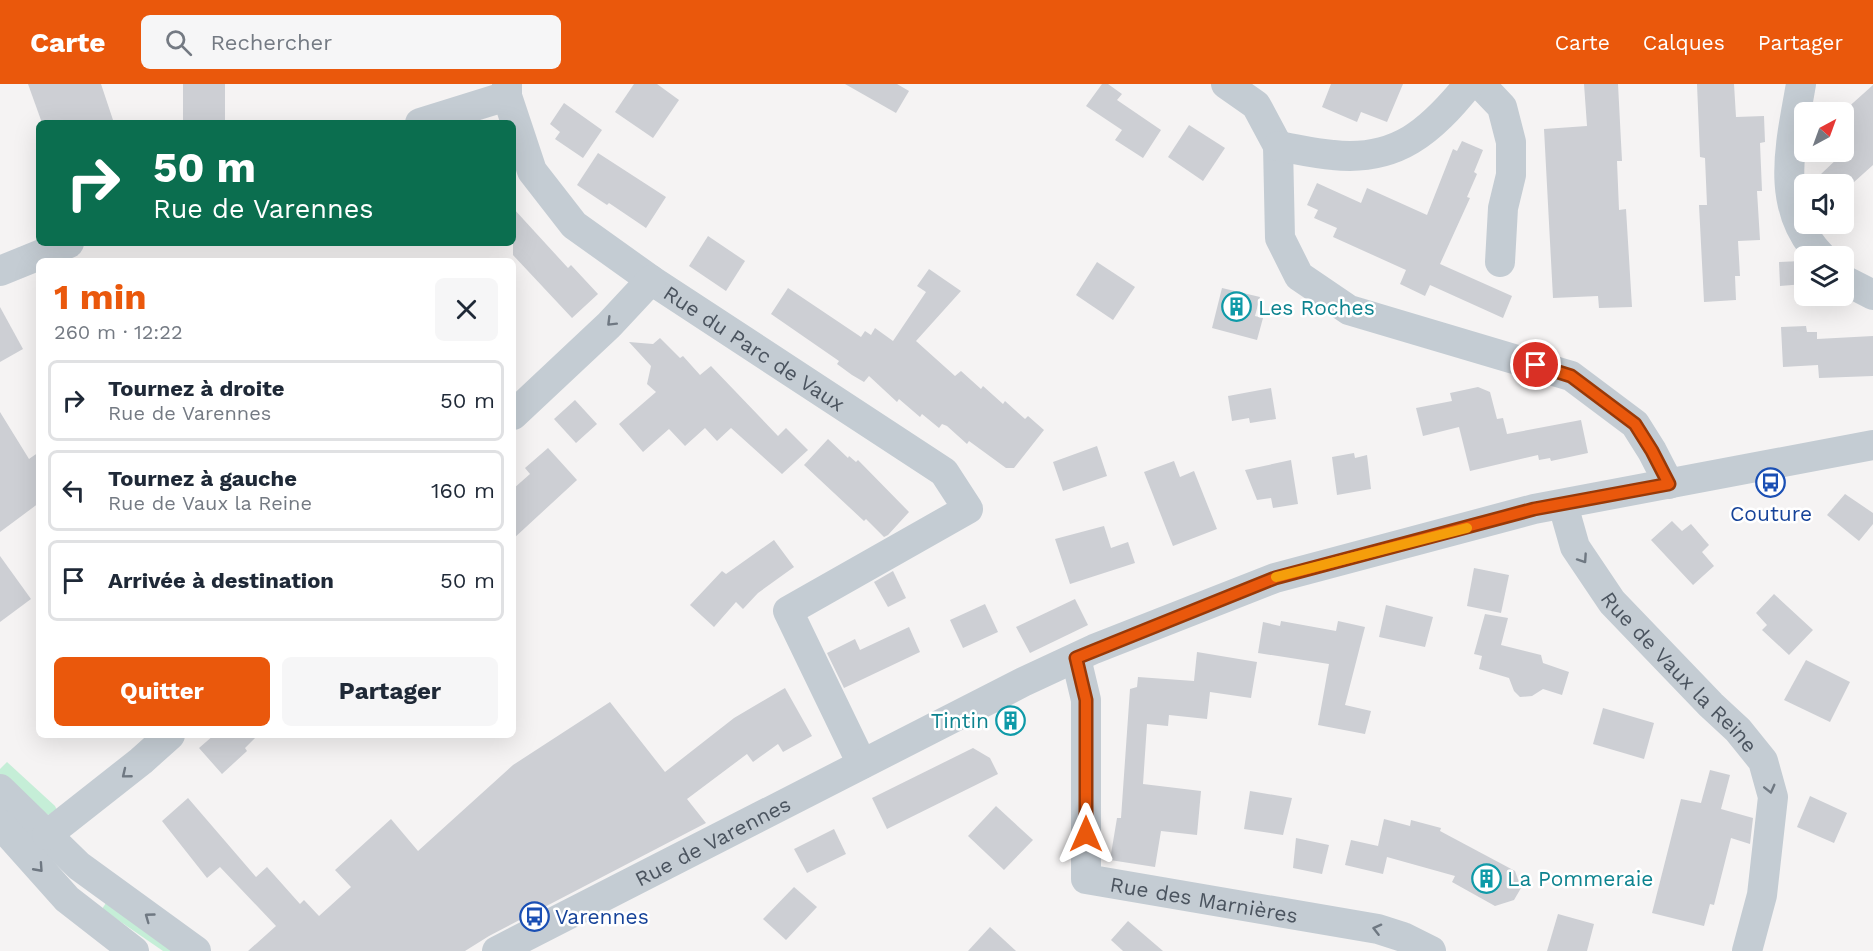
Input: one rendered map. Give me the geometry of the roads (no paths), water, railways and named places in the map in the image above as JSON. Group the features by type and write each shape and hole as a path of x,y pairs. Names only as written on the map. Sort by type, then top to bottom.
{"street":[{"path":"1226,84 1256,105 1278,146 1280,238 1299,276 1349,310 1571,376 1635,424 1669,484"},
{"path":"1278,146 1334,156 1370,155 1406,144 1442,118 1469,84"},
{"path":"1480,84 1502,108 1512,142 1511,175 1503,207 1500,262"},
{"path":"1801,84 1787,165 1793,208 1812,246"},
{"path":"428,120 507,90"},
{"name":"Rue du Parc de Vaux","path":"507,90 532,171 574,225 651,280 944,472 968,509 884,559 788,611 862,764"},
{"path":"0,271 62,246"},
{"path":"516,412 609,325 651,280"},
{"path":"1854,285 1873,295"},
{"name":"Rue de Varennes","path":"496,951 862,764 1076,658 1275,578 1534,509 1873,445"},
{"name":"Rue de Vaux la Reine","path":"1563,505 1575,547 1612,602 1738,730 1763,760 1773,797 1762,896 1748,951"},
{"name":"Rue des Marnières","path":"1076,658 1086,700 1086,879 1378,929 1403,937 1431,951"},
{"path":"47,835 167,738"},
{"path":"0,789 79,866 196,951"},
{"path":"0,824 66,899 134,951"}],"place":[{"name":"Les Roches","path":"1237,307"},
{"name":"Couture","path":"1771,482"},
{"name":"Tintin","path":"1010,720"},
{"name":"La Pommeraie","path":"1486,878"},
{"name":"Varennes","path":"534,916"}]}
